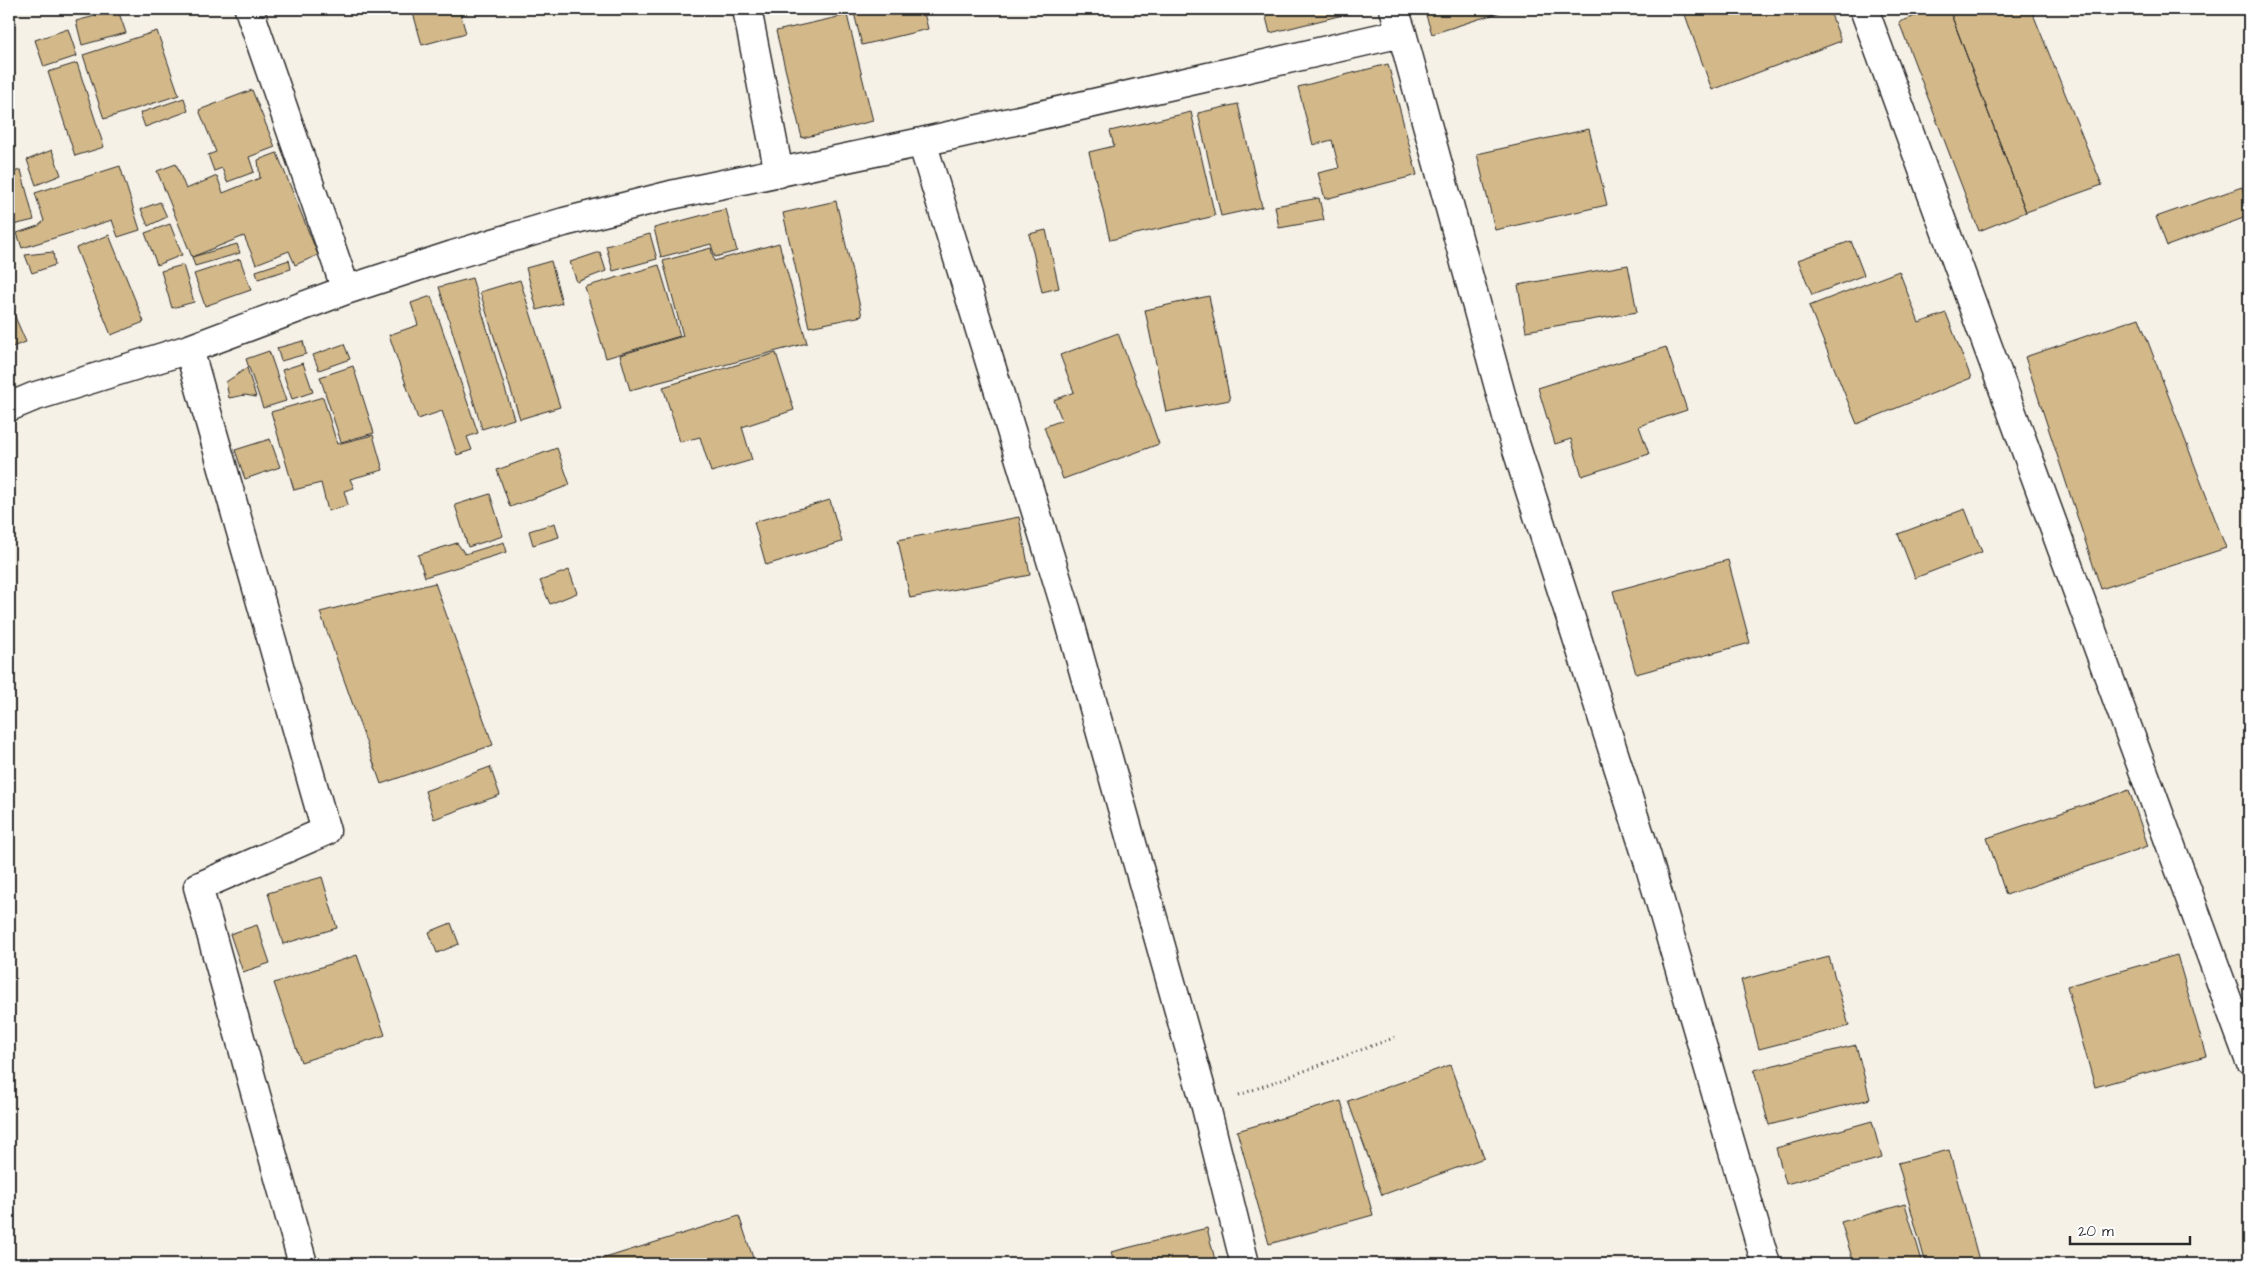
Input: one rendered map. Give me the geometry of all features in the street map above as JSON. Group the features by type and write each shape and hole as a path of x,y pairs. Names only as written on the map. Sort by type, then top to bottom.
{"street":[{"path":"249,9 346,290"},
{"path":"747,9 780,173"},
{"path":"1864,9 2249,1059"},
{"path":"9,408 33,397 189,349 346,290 453,255 564,222 670,195 922,142 1398,21 1511,431 1646,857 1766,1264"},
{"path":"922,142 1067,612 1206,1107 1245,1264"},
{"path":"189,349 326,831 198,887 303,1264"}],"path":[{"path":"1206,1107 1396,1037"}],"building":[{"path":"412,9 459,9 466,33 422,45"},
{"path":"853,9 923,9 928,29 862,45"},
{"path":"1264,9 1367,9 1270,33"},
{"path":"1424,9 1510,9 1432,34"},
{"path":"1683,9 1829,9 1841,41 1712,90"},
{"path":"1935,9 1949,9 2026,212 1979,231 1899,22"},
{"path":"1949,9 2031,9 2102,185 2026,212"},
{"path":"118,10 126,33 82,45 76,21"},
{"path":"847,15 873,121 802,138 776,31"},
{"path":"68,29 77,56 44,67 35,40"},
{"path":"157,31 179,95 104,119 83,55"},
{"path":"77,63 104,147 75,156 48,72"},
{"path":"1388,64 1417,175 1325,199 1318,173 1339,168 1332,140 1313,145 1298,87"},
{"path":"252,90 275,147 249,157 254,172 227,182 222,168 214,171 208,155 216,152 199,110"},
{"path":"184,98 188,111 145,127 140,113"},
{"path":"1238,104 1262,207 1221,216 1198,113"},
{"path":"1191,112 1215,216 1110,240 1089,152 1114,146 1110,131"},
{"path":"1589,129 1607,205 1495,230 1477,154"},
{"path":"52,150 61,175 36,185 27,160"},
{"path":"277,153 318,255 295,265 289,251 256,264 244,236 192,257 157,171 176,164 186,189 217,176 223,193 260,178 258,160"},
{"path":"120,166 140,230 118,237 112,220 22,248 17,233 38,226 44,221 35,193"},
{"path":"21,170 34,220 9,226 9,173"},
{"path":"2242,187 2249,206 2249,216 2167,246 2156,217"},
{"path":"1319,198 1324,220 1279,228 1275,206"},
{"path":"836,201 862,316 809,327 783,213"},
{"path":"160,202 167,217 148,226 141,209"},
{"path":"726,209 737,251 715,257 711,244 661,257 654,228"},
{"path":"170,224 182,255 157,265 145,233"},
{"path":"1046,230 1059,288 1042,292 1029,234"},
{"path":"650,234 657,259 613,271 606,246"},
{"path":"109,235 144,322 111,335 76,248"},
{"path":"1851,241 1864,275 1812,295 1798,260"},
{"path":"779,243 807,343 630,390 620,355 683,336 663,261 711,248 714,261"},
{"path":"237,244 240,253 195,266 192,257"},
{"path":"53,252 55,265 32,273 25,255"},
{"path":"600,252 606,271 577,282 570,262"},
{"path":"240,259 251,290 205,306 194,274"},
{"path":"289,260 291,269 258,279 256,271"},
{"path":"551,261 562,303 537,310 526,268"},
{"path":"183,265 194,302 172,308 161,271"},
{"path":"659,265 680,336 606,358 585,287"},
{"path":"1628,265 1637,312 1526,331 1518,285"},
{"path":"1899,271 1919,323 1946,313 1971,378 1857,424 1809,306"},
{"path":"472,278 514,419 482,429 439,287"},
{"path":"520,280 560,407 520,419 480,292"},
{"path":"431,296 478,433 467,437 472,450 457,455 442,411 418,419 389,335 418,325 411,303"},
{"path":"1209,296 1230,400 1166,412 1145,310"},
{"path":"9,303 26,342 9,348"},
{"path":"2139,318 2226,548 2101,589 2025,357"},
{"path":"1118,333 1159,444 1063,479 1044,427 1062,420 1054,400 1074,392 1060,355"},
{"path":"303,341 306,354 281,361 277,348"},
{"path":"344,344 350,359 319,370 313,355"},
{"path":"1666,347 1687,410 1639,426 1649,454 1582,476 1571,439 1555,444 1538,388"},
{"path":"269,351 286,401 263,408 246,359"},
{"path":"776,353 794,410 742,427 752,460 711,472 700,437 680,442 663,387"},
{"path":"303,363 313,392 292,399 282,370"},
{"path":"353,366 374,433 341,442 320,377"},
{"path":"247,368 256,397 245,395 229,398 226,382"},
{"path":"323,397 337,444 373,435 383,470 350,479 354,488 344,491 348,505 328,511 321,483 294,490 271,412"},
{"path":"270,439 280,467 245,479 235,450"},
{"path":"557,448 570,485 510,507 497,470"},
{"path":"490,494 503,536 468,547 455,505"},
{"path":"830,500 842,542 766,565 754,522"},
{"path":"1965,509 1982,552 1915,578 1898,534"},
{"path":"1019,517 1030,575 910,598 898,540"},
{"path":"555,523 559,537 533,545 529,531"},
{"path":"504,542 507,552 425,577 418,555 457,543 465,554"},
{"path":"1728,560 1750,643 1636,674 1613,591"},
{"path":"569,570 577,593 550,604 540,581"},
{"path":"435,583 493,745 381,784 320,612"},
{"path":"490,767 500,795 434,819 425,791"},
{"path":"2129,790 2148,846 2006,895 1987,838"},
{"path":"322,877 337,928 283,944 268,893"},
{"path":"451,923 459,944 437,953 429,932"},
{"path":"257,925 270,963 243,972 230,934"},
{"path":"357,955 385,1035 301,1062 274,983"},
{"path":"2177,955 2206,1056 2095,1087 2067,986"},
{"path":"1829,957 1849,1026 1759,1049 1741,980"},
{"path":"1856,1045 1870,1099 1769,1125 1754,1070"},
{"path":"1450,1065 1484,1158 1382,1195 1348,1101"},
{"path":"1341,1101 1373,1215 1269,1244 1237,1131"},
{"path":"1872,1121 1882,1158 1786,1184 1776,1148"},
{"path":"1949,1150 1980,1264 1926,1264 1898,1163"},
{"path":"1905,1204 1923,1264 1854,1264 1841,1222"},
{"path":"739,1216 755,1264 603,1264 602,1259"},
{"path":"1207,1228 1216,1264 1114,1264 1111,1252"}]}
